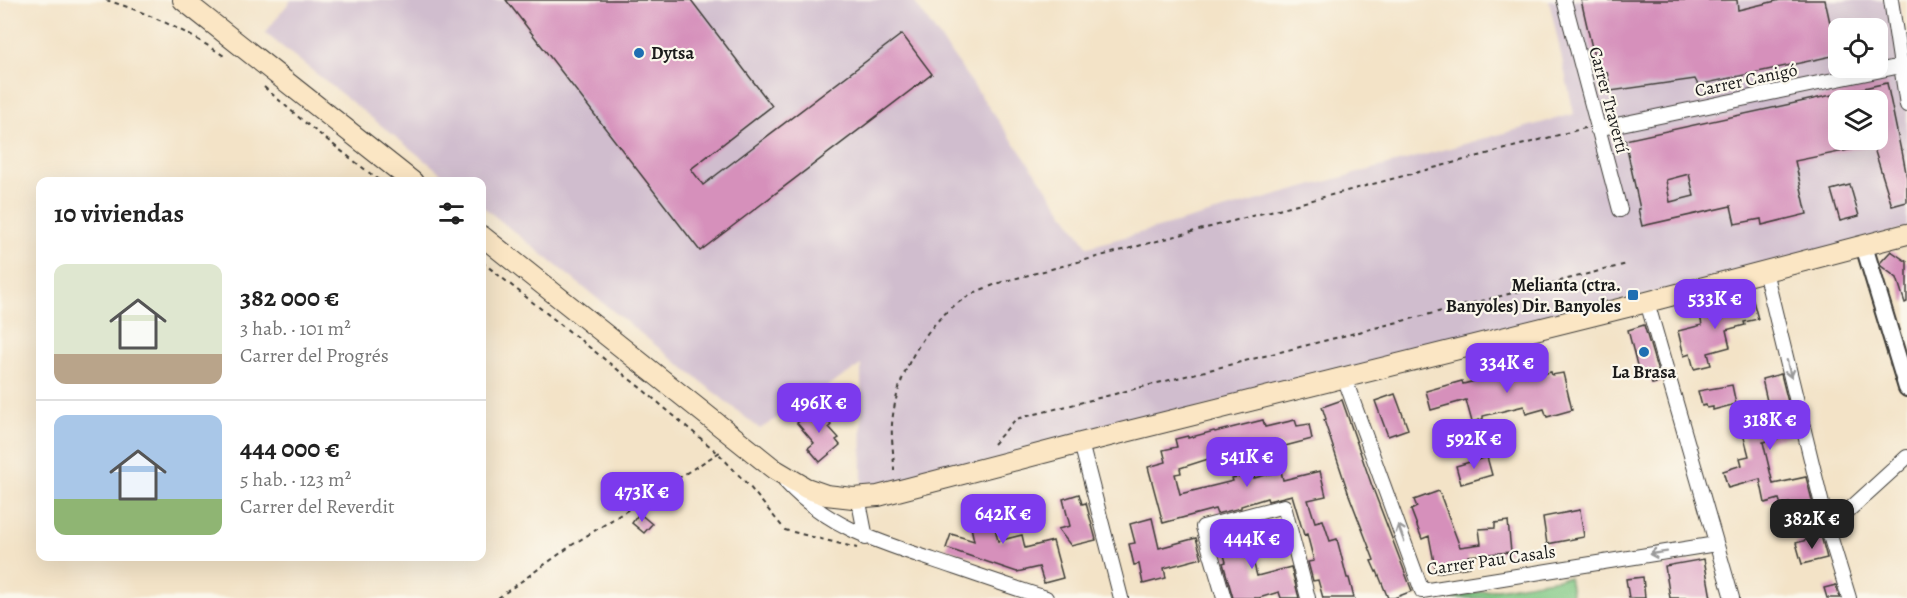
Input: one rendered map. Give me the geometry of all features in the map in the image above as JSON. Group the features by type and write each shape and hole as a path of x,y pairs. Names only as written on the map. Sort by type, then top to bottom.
{"main road":[{"path":"183,0 407,177"},
{"path":"486,239 774,469 806,488 826,495 858,497 896,492 1907,234"}],"street":[{"name":"Carrer Travertí","path":"1564,0 1620,210"},
{"path":"1891,0 1907,105"},
{"name":"Carrer Canigó","path":"1597,129 1901,66"},
{"path":"1864,246 1907,388"},
{"path":"1765,271 1828,529 1849,598"},
{"path":"1647,302 1732,598"},
{"name":"Carrer Pau Casals","path":"1344,377 1422,591 1716,544"},
{"path":"1081,443 1121,598"},
{"path":"1828,529 1907,457"},
{"path":"774,469 800,497 830,518 866,538 1046,598"},
{"path":"830,518 836,496"},
{"path":"858,497 866,538"},
{"path":"1224,598 1203,527 1284,506 1308,598"}],"path":[{"path":"106,0 141,11 202,41 227,58"},
{"path":"261,84 303,121 375,177"},
{"path":"894,471 892,424 900,383 919,345 946,313 972,294 1013,279 1591,127 1597,129"},
{"path":"993,444 1016,419 1627,264"},
{"path":"498,598 573,545 737,439"}],"shaded area":[{"path":"291,0 913,0 1088,247 1574,114 1549,0 1898,0 1907,60 1907,228 862,494 861,365 760,429 486,209 486,177 446,177 265,33"}],"green space":[{"path":"1569,577 1573,598 1444,598"}],"building":[{"name":"Dytsa","path":"506,0 691,0 772,106 691,169 703,185 902,34 932,74 700,251"},
{"path":"1581,0 1737,0 1738,10 1780,0 1825,0 1829,18 1828,57 1698,85 1695,79 1611,91 1607,72 1598,74"},
{"path":"1887,83 1907,178 1907,202 1892,206 1875,150 1888,150 1888,90 1855,90"},
{"path":"1828,96 1828,150 1849,150 1795,161 1807,214 1762,225 1761,219 1735,224 1731,206 1642,226 1638,209 1640,209 1625,140","holes":["1689,174 1694,196 1670,202 1666,180"]},
{"path":"1850,185 1859,216 1840,221 1831,190"},
{"path":"1891,251 1907,262 1907,302 1905,303 1897,278 1880,263"},
{"path":"1752,297 1758,319 1726,330 1730,347 1708,353 1711,365 1694,369 1690,354 1684,356 1678,331 1702,325 1699,311"},
{"name":"La Brasa","path":"1644,325 1661,382 1652,384 1649,375 1640,377 1628,330"},
{"path":"1531,367 1534,376 1551,372 1552,375 1563,373 1572,410 1547,417 1544,409 1526,414 1524,406 1483,416 1483,419 1472,422 1466,400 1431,410 1426,391"},
{"path":"1781,374 1796,434 1763,442 1773,484 1806,477 1814,508 1792,513 1790,503 1781,505 1779,499 1765,503 1760,479 1728,488 1723,471 1742,465 1740,458 1749,456 1740,422 1770,414 1762,379"},
{"path":"1732,385 1736,404 1713,410 1713,407 1702,406 1698,391"},
{"path":"1395,394 1408,429 1388,436 1375,401"},
{"path":"1342,400 1412,591 1394,598 1388,598 1371,561 1374,560 1324,420 1326,419 1322,407"},
{"path":"816,407 831,425 829,427 839,438 836,440 840,445 820,462 808,448 814,443 797,423"},
{"path":"1263,420 1265,427 1295,420 1297,426 1309,424 1312,439 1281,447 1280,444 1246,452 1254,478 1281,471 1283,480 1320,471 1326,496 1308,500 1315,522 1323,520 1330,541 1337,539 1354,598 1323,598 1318,580 1313,581 1308,562 1314,561 1307,534 1304,535 1292,495 1268,501 1267,498 1217,514 1215,509 1163,523 1148,467 1166,462 1163,450 1177,447 1175,439","holes":["1227,453 1227,457 1231,456 1238,477 1232,478 1233,481 1180,494 1175,474 1181,473 1180,468"]},
{"path":"1487,457 1492,475 1461,484 1456,466"},
{"path":"1439,491 1460,547 1481,544 1479,529 1495,528 1495,523 1508,521 1511,552 1468,556 1470,567 1436,573 1429,536 1422,539 1411,510 1417,507 1414,500"},
{"path":"987,494 998,541 1022,535 1025,548 1053,541 1063,578 1044,583 1039,567 1017,572 946,548 951,534 974,541 965,499"},
{"path":"1079,494 1082,504 1086,503 1096,540 1071,546 1058,529 1070,526 1063,499"},
{"path":"1580,510 1584,537 1547,544 1543,517"},
{"path":"639,513 652,524 644,533 632,523"},
{"path":"1152,518 1159,548 1196,538 1202,558 1164,568 1166,578 1143,584 1139,564 1134,565 1129,544 1135,543 1130,524"},
{"path":"1246,525 1257,576 1291,567 1299,598 1281,598 1279,592 1259,598 1233,598 1219,538 1226,536 1225,531"},
{"path":"1821,536 1827,558 1802,564 1796,543"},
{"path":"1704,559 1711,598 1670,598 1665,566"},
{"path":"1643,577 1645,598 1629,598 1626,579"},
{"path":"1836,585 1840,598 1827,598 1824,588"}],"place":[{"name":"Dytsa","path":"639,53"},
{"name":"Melianta (ctra. Banyoles) Dir. Banyoles","path":"1633,295"},
{"name":"La Brasa","path":"1644,352"}]}
